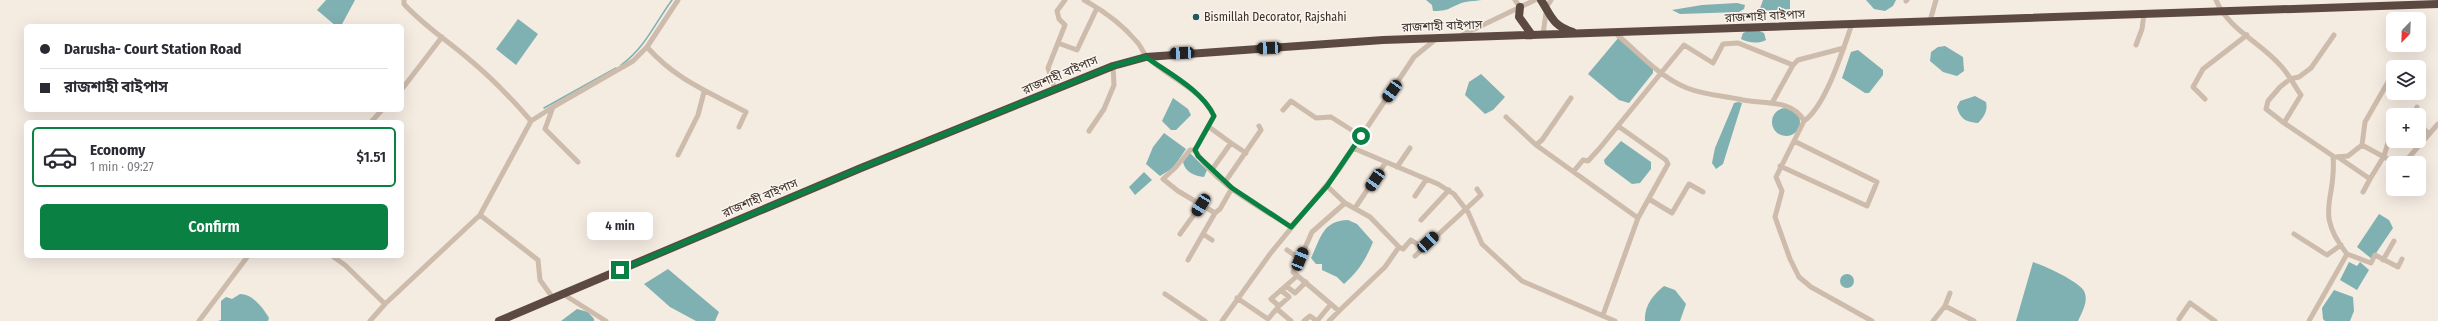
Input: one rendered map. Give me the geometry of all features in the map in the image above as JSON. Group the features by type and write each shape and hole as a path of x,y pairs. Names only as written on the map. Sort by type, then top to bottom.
{"highway":[{"path":"1541,0 1554,22 1578,34"},
{"path":"1518,4 1519,17 1532,35"},
{"name":"রাজশাহী বাইপাস","path":"499,321 861,168 1113,66 1146,57 1383,40 1614,32 1631,28 1852,24 2438,4"}],"street":[{"path":"404,0 404,4 412,14 442,37 503,89 531,122"},
{"path":"370,321 385,304 480,215 531,122 553,106 633,61 647,47 678,0"},
{"path":"1055,90 1048,68 1066,25 1059,19 1057,11 1065,0"},
{"path":"1084,0 1128,32 1138,43 1146,57 1201,98 1214,116 1195,150"},
{"path":"1455,38 1518,4 1535,0"},
{"path":"1543,34 1546,10 1551,0"},
{"path":"1930,21 1936,0"},
{"path":"2216,0 2221,11 2233,24 2281,65 2301,95 2284,123"},
{"path":"1058,43 1077,50 1097,8"},
{"path":"2136,44 2142,29 2144,14"},
{"path":"1852,24 1844,48 1821,98 1811,116 1804,121 1780,166 1776,177 1782,193 1775,217 1790,259 1799,277 1810,287 1834,298 1872,321"},
{"path":"1614,32 1660,72 1689,89 1786,106 1796,111 1804,121"},
{"path":"2205,99 2193,87 2203,69 2247,35"},
{"path":"2334,35 2311,68 2299,77 2290,79 2268,101 2266,109 2284,123 2370,179"},
{"path":"404,86 442,37"},
{"path":"1224,320 1237,298 1291,227 1327,186 1414,57 1436,39"},
{"path":"1574,171 1583,160 1588,161 1618,126 1660,72 1684,45 1713,63 1723,44 1738,43 1793,65"},
{"path":"647,47 662,65 704,92 746,112 739,127"},
{"path":"1772,103 1793,65 1802,58 1844,48"},
{"path":"1089,131 1104,109 1114,85 1113,66"},
{"path":"2336,157 2348,156 2362,145 2365,122 2386,85"},
{"path":"678,155 698,115 704,92"},
{"path":"1536,145 1542,140 1571,98"},
{"path":"1283,110 1291,101 1316,118 1331,117 1361,136"},
{"path":"553,106 545,128 578,162"},
{"path":"373,120 380,112"},
{"path":"1506,117 1536,145 1638,218"},
{"path":"2410,156 2438,124"},
{"path":"1224,182 1261,130 1259,126"},
{"path":"1603,315 1638,218 1668,164 1666,160 1618,126"},
{"path":"1209,127 1246,152"},
{"path":"2426,131 2429,134"},
{"path":"1780,166 1867,206 1877,182 1794,142"},
{"path":"1211,171 1231,143"},
{"path":"2362,145 2384,156"},
{"path":"1353,148 1449,190 1466,209 1482,244 1522,281 1615,321"},
{"path":"1397,167 1410,148"},
{"path":"2363,192 2384,156 2386,148"},
{"path":"1195,150 1190,150 1175,168 1163,179 1215,213"},
{"path":"1195,150 1209,168 1224,182 1291,227"},
{"path":"2336,157 2327,210 2329,222 2341,245 2347,254 2371,263 2376,255 2398,267 2402,259"},
{"path":"1355,208 1386,162"},
{"path":"1415,196 1426,180"},
{"path":"1649,199 1672,213 1689,184 1703,192"},
{"path":"1327,186 1345,203 1370,217 1399,248"},
{"path":"1188,260 1215,213 1220,209 1232,188"},
{"path":"1415,256 1422,247 1481,195 1477,189"},
{"path":"1421,220 1449,190"},
{"path":"1340,311 1293,272 1312,232 1345,203"},
{"path":"1180,234 1201,205"},
{"path":"480,215 538,260 540,280 553,298"},
{"path":"1203,234 1212,240"},
{"path":"2294,234 2327,255 2341,245"},
{"path":"1330,321 1385,267 1399,248 1402,249 1411,240 1422,247"},
{"path":"2383,260 2394,240"},
{"path":"1286,250 1300,259"},
{"path":"2309,321 2332,283 2347,254"},
{"path":"199,321 246,258"},
{"path":"335,258 345,265 385,304"},
{"path":"1291,321 1271,299 1297,276"},
{"path":"1284,288 1295,293 1306,282"},
{"path":"1237,298 1268,319 1288,297 1284,288"},
{"path":"1934,321 1945,306 1950,293"},
{"path":"563,294 606,321"},
{"path":"1165,294 1205,321"},
{"path":"2179,319 2190,303 2215,321"},
{"path":"1304,321 1310,316 1316,320 1331,304"},
{"path":"1945,306 1974,321"}],"water":[{"path":"326,0 355,0 342,24 334,24 317,10"},
{"path":"1426,0 1482,0 1464,2 1445,10 1433,11 1432,5"},
{"path":"1763,0 1790,0 1790,9 1759,11"},
{"path":"1866,0 1896,0 1893,6 1885,11 1874,9"},
{"path":"1737,3 1745,5 1744,9 1739,12 1680,14 1672,10 1702,5"},
{"path":"518,19 538,34 516,65 496,49"},
{"path":"1750,30 1757,30 1764,33 1766,40 1754,42 1741,39 1743,33"},
{"path":"1619,37 1653,67 1653,73 1629,103 1619,100 1588,74"},
{"path":"1945,46 1963,57 1964,71 1957,76 1943,72 1930,61 1931,52 1938,47"},
{"path":"1858,50 1883,70 1883,75 1869,93 1865,93 1842,78 1851,52"},
{"path":"1481,74 1505,97 1493,110 1485,114 1465,95 1469,82"},
{"path":"1975,96 1986,102 1985,114 1978,123 1970,122 1964,119 1957,107 1960,101"},
{"path":"1173,98 1188,109 1191,115 1176,130 1171,130 1162,121"},
{"path":"1734,103 1742,103 1723,164 1716,169 1712,163 1715,148"},
{"path":"1786,108 1796,112 1800,122 1796,132 1786,136 1776,132 1772,122 1776,112"},
{"path":"1164,133 1186,149 1173,168 1160,176 1146,164 1153,147"},
{"path":"1621,141 1651,162 1651,169 1640,183 1632,184 1605,164 1604,160"},
{"path":"1190,153 1207,170 1204,177 1191,173 1184,165 1183,162"},
{"path":"1144,172 1152,180 1135,195 1129,187"},
{"path":"2379,214 2389,220 2393,228 2372,259 2357,247"},
{"path":"1348,220 1357,224 1373,242 1361,265 1344,284 1337,277 1322,270 1322,264 1316,264 1311,258 1320,237 1328,227 1339,221"},
{"path":"2033,262 2053,270 2081,287 2084,291 2086,299 2078,321 2016,321"},
{"path":"2349,262 2357,266 2360,262 2369,270 2357,290 2340,280"},
{"path":"668,269 719,312 715,321 696,321 670,307 644,284"},
{"path":"1844,274 1850,274 1854,278 1854,284 1850,288 1844,288 1840,284 1840,278"},
{"path":"1664,286 1675,290 1686,304 1680,321 1645,321 1646,310 1650,301"},
{"path":"2334,290 2353,297 2354,311 2350,321 2325,321 2323,319 2322,308"},
{"path":"240,294 249,296 257,302 269,318 268,321 218,321 221,320 221,301 226,297 232,299"},
{"path":"577,309 588,312 594,321 561,321"}],"waterway":[{"path":"621,65 637,51 672,0"},
{"path":"544,108 616,68"}],"place":[{"name":"Bismillah Decorator, Rajshahi","path":"1196,17"}],"route":[{"path":"620,270 886,158 1016,107 1113,66 1146,57 1194,92 1211,110 1214,116 1195,150 1198,156 1232,188 1291,227 1327,186 1361,136"}]}
